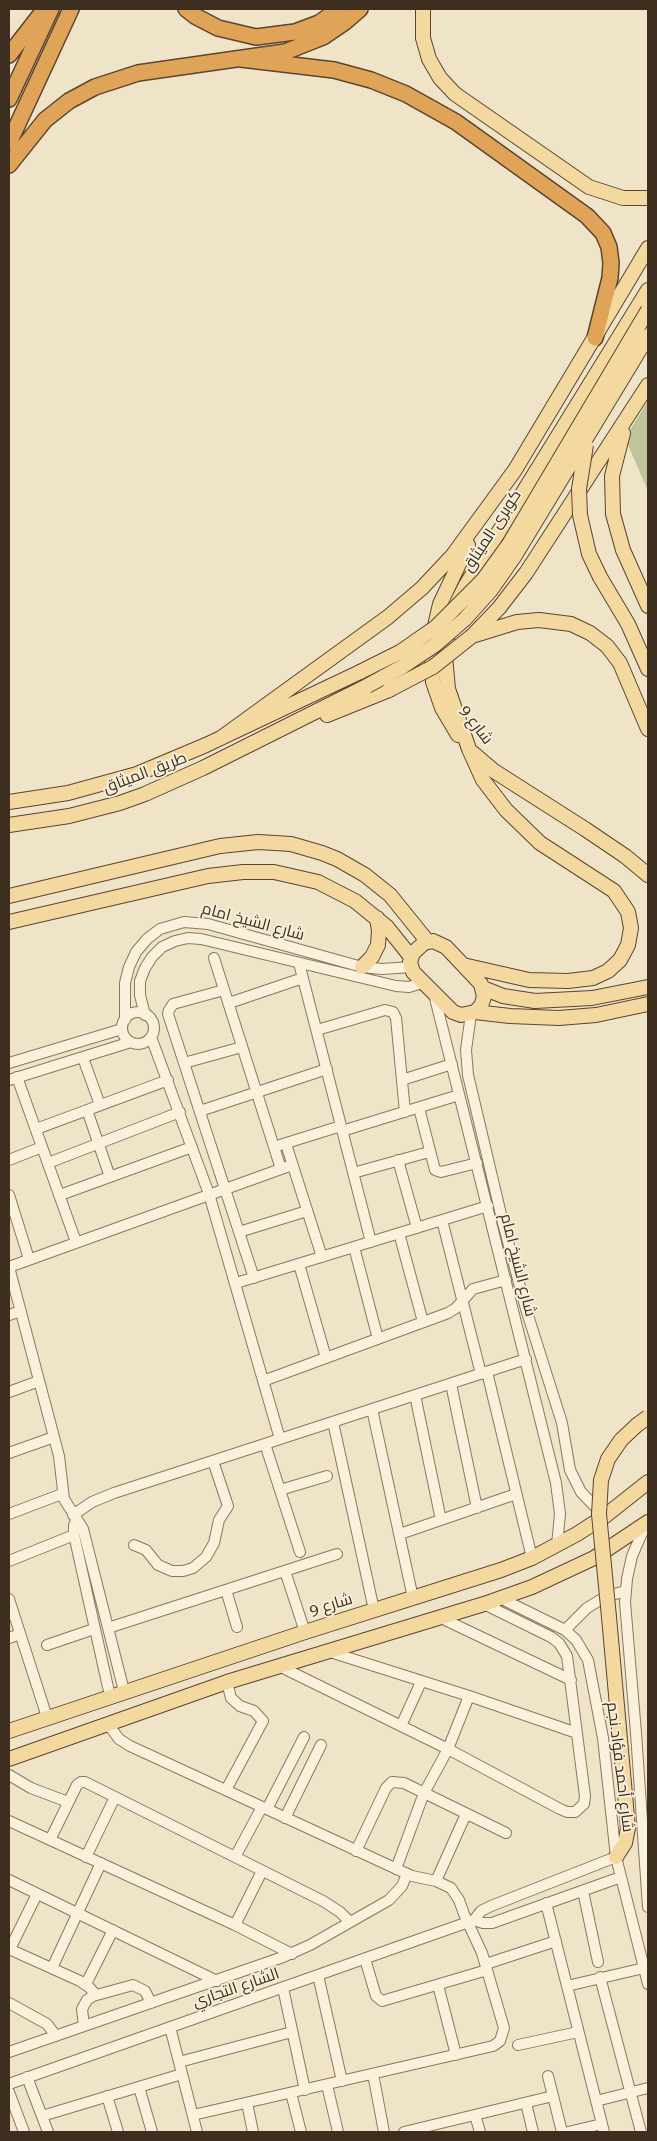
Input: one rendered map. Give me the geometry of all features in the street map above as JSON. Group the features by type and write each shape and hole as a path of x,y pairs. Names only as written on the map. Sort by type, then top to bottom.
{"highway":[{"path":"9,55 45,9"},
{"path":"9,99 51,9"},
{"path":"9,143 71,9"},
{"path":"186,9 201,20 218,28 250,36 282,35 307,28 339,9"},
{"path":"9,165 46,120 69,101 95,86 138,73 285,52 311,43 334,30 360,9"},
{"path":"241,59 334,70 371,80 406,94 456,122 587,216 603,233 609,247 611,263 610,278 595,338"}],"main road":[{"path":"423,9 422,27 426,49 434,69 447,86 459,97 578,181 611,196 634,199 648,198"},
{"path":"221,738 400,608 438,572 516,470 648,248"},
{"path":"463,964 529,980 562,982 593,978 608,971 620,960 628,945 631,928 628,912 614,891 540,843 506,810 483,780 451,700 446,678 446,643 454,607 466,585 648,290"},
{"name":"كوبرى الميثاق","path":"161,765 400,652 436,627 483,580 508,544 648,310"},
{"name":"كوبرى الميثاق","path":"285,727 402,667 435,645 478,605 514,557 648,336"},
{"path":"285,727 329,714 389,690 433,667 472,636 499,608 526,573 648,385"},
{"path":"628,417 614,464 611,501 619,538 648,606"},
{"path":"587,437 579,489 584,541 600,577 628,624 648,670"},
{"name":"شارع 9","path":"480,519 440,604 433,630 430,656 433,682 442,708 455,732 469,749 494,771 586,829 625,856 648,875"},
{"path":"472,636 528,621 550,620 581,628 599,639 617,659 648,728"},
{"name":"طريق الميثاق","path":"9,825 69,816 120,803 182,778 285,727"},
{"name":"طريق الميثاق","path":"9,802 90,788 161,765"},
{"path":"9,896 201,850 239,844 275,842 291,844 322,853 358,870 390,895 428,942"},
{"path":"9,922 189,880 228,874 259,872 290,875 324,885 355,901 377,918 395,936 422,983 453,1012 462,1015 473,1013 559,1018 596,1015 648,1004"},
{"path":"362,967 372,957 378,945 379,931 377,918"},
{"path":"411,962 416,948 428,942 443,944 483,988 503,996 535,1001 582,999 629,992 648,987"},
{"path":"473,1013 483,1001 483,988"},
{"path":"616,1857 625,1844 628,1828 599,1514 601,1480 608,1459 620,1440 648,1417"},
{"name":"شارع 9","path":"9,1731 124,1691 501,1570 532,1558 605,1516 648,1482"},
{"path":"9,1759 228,1682 484,1604 532,1587 574,1569 647,1523"}],"street":[{"name":"شارع الشيخ امام","path":"124,1025 125,983 132,959 141,945 153,934 176,923 200,922 362,967 382,969 411,962"},
{"name":"شارع الشيخ امام","path":"145,1014 141,1002 140,988 145,968 157,952 175,941 188,938 202,939 396,986 409,987 422,983"},
{"path":"214,958 281,1169"},
{"path":"300,963 371,1242"},
{"path":"229,1003 303,978"},
{"path":"224,990 174,1004 168,1010 254,1278"},
{"name":"شارع الشيخ امام","path":"434,994 558,1493 560,1514 557,1545"},
{"path":"316,1030 384,1010 391,1010 396,1018 405,1112"},
{"path":"9,1063 124,1025 134,1013 145,1014 151,1019 154,1026 151,1037 209,1194 280,1439"},
{"name":"شارع الشيخ امام","path":"473,1013 466,1056 472,1098 526,1309 562,1423 568,1462 573,1478 586,1499 605,1516"},
{"path":"124,1025 125,1037 131,1042"},
{"path":"76,1242 36,1129 13,1079 131,1042 142,1044 151,1037"},
{"path":"184,1063 242,1047"},
{"path":"83,1058 100,1105"},
{"path":"402,1080 452,1064"},
{"path":"200,1111 327,1070"},
{"path":"36,1129 168,1080"},
{"path":"274,1147 405,1112 459,1095"},
{"path":"419,1108 433,1168 439,1172 477,1163"},
{"path":"87,1110 110,1177"},
{"path":"48,1164 180,1112"},
{"path":"286,1144 322,1257"},
{"path":"60,1195 192,1146"},
{"path":"9,1160 42,1147"},
{"path":"353,1173 429,1152"},
{"path":"398,1160 417,1228"},
{"path":"124,1691 83,1529 66,1505 62,1494 62,1469 9,1267 292,1165"},
{"path":"9,1195 11,1209 29,1259"},
{"path":"236,1283 488,1206"},
{"path":"239,1232 307,1211"},
{"path":"442,1220 532,1558"},
{"path":"400,1233 423,1322"},
{"path":"354,1247 378,1339"},
{"path":"299,1264 326,1358"},
{"path":"264,1381 448,1313 469,1292 478,1287 506,1280"},
{"path":"9,1315 21,1310"},
{"path":"110,1696 74,1535 75,1517 103,1497 526,1359"},
{"path":"9,1392 39,1381"},
{"path":"451,1384 477,1508"},
{"path":"415,1395 441,1520"},
{"path":"372,1409 413,1598"},
{"path":"333,1422 374,1610"},
{"path":"541,1422 553,1425 562,1423"},
{"path":"9,1453 54,1437"},
{"path":"265,1444 300,1552"},
{"path":"134,1545 146,1550 158,1565 172,1571 183,1571 193,1568 206,1557 214,1543 219,1520 228,1506 213,1461"},
{"path":"280,1490 326,1476"},
{"path":"9,1514 62,1494"},
{"path":"400,1534 516,1494"},
{"name":"شارع أحمد فؤاد نجم","path":"647,1523 632,1556 625,1591 648,1907"},
{"path":"9,1561 74,1535"},
{"path":"108,1628 337,1554"},
{"path":"285,1571 305,1632"},
{"path":"226,1590 237,1627"},
{"path":"565,1630 587,1608 605,1598 625,1591"},
{"name":"شارع أحمد فؤاد نجم","path":"500,1598 565,1630 580,1647 590,1667 598,1706 616,1857 648,1984"},
{"path":"9,1599 47,1717"},
{"path":"278,1666 448,1749 560,1810 575,1812 585,1800 567,1656 559,1644 551,1637 484,1604"},
{"path":"439,1617 571,1680"},
{"path":"47,1645 94,1629"},
{"path":"9,1638 20,1634"},
{"path":"567,1656 580,1647"},
{"path":"327,1651 469,1696 577,1734"},
{"path":"226,1790 263,1721 254,1711 235,1702 229,1692 228,1682"},
{"path":"402,1726 422,1682"},
{"path":"396,1869 424,1793 448,1749 469,1696"},
{"path":"108,1724 114,1735 124,1743 407,1874 421,1879 436,1881 454,1891 471,1921 503,2024 503,2037 493,2046 193,2116"},
{"path":"235,1857 304,1737"},
{"path":"286,1818 322,1745"},
{"path":"9,1775 32,1788 68,1802"},
{"path":"50,1840 77,1785 83,1781 329,1905 350,1922"},
{"path":"356,1850 386,1788 392,1782 404,1783 506,1833"},
{"path":"86,1857 115,1797"},
{"path":"436,1881 466,1814"},
{"path":"9,1821 235,1925 292,1954"},
{"name":"الشارع التجاري","path":"9,2084 471,1921 491,1906 616,1857"},
{"path":"52,1968 101,1863"},
{"path":"235,1925 262,1871"},
{"name":"الشارع التجاري","path":"9,2052 292,1954 389,1900 398,1891 407,1874"},
{"name":"الشارع التجاري","path":"471,1921 492,1922 622,1877"},
{"path":"9,1880 217,1981"},
{"path":"583,1891 598,1962"},
{"path":"37,1894 10,1949 86,1984 96,1995"},
{"path":"546,1904 603,2128 568,2132"},
{"path":"86,1984 113,1930"},
{"path":"365,1959 376,1996 380,2000 385,2001 438,1985 556,1942"},
{"path":"567,1986 644,1968"},
{"path":"318,1975 342,2081"},
{"path":"600,1977 641,2132"},
{"path":"84,2026 81,2016 83,2005 96,1995 136,1985 145,1991 151,2004"},
{"path":"438,1985 456,2055"},
{"path":"282,1988 305,2090"},
{"path":"9,2003 47,2024 56,2036"},
{"path":"170,2027 198,2132"},
{"path":"179,2062 292,2032"},
{"path":"518,2045 578,2032"},
{"path":"42,2116 182,2074"},
{"path":"373,2074 384,2132"},
{"path":"548,2076 562,2132"},
{"path":"27,2077 48,2132"},
{"path":"328,2084 338,2132"},
{"path":"138,2087 152,2132"},
{"path":"596,2101 648,2088"},
{"path":"9,2092 24,2132"},
{"path":"291,2093 301,2132"},
{"path":"107,2096 118,2132"},
{"path":"404,2132 428,2130 475,2115 553,2096"},
{"path":"246,2103 253,2132"},
{"path":"526,2103 533,2132"},
{"path":"475,2115 480,2132"}],"green space":[{"path":"648,401 648,491 625,438"}]}
